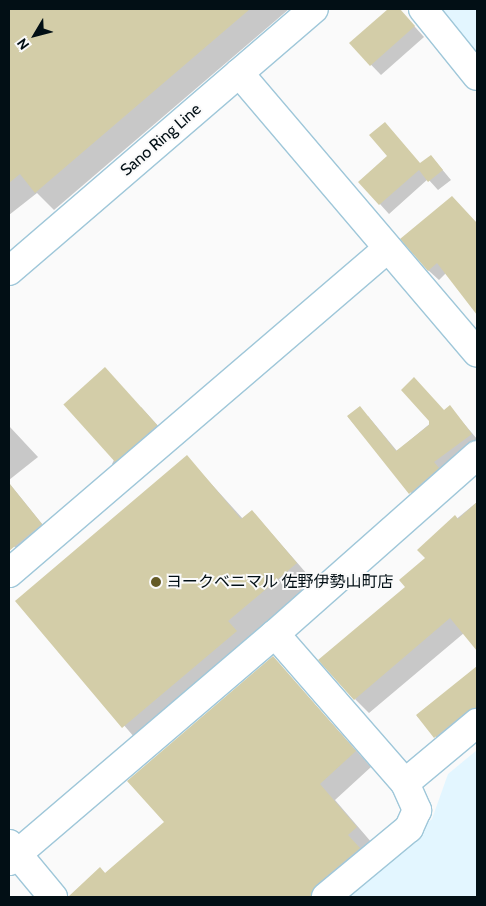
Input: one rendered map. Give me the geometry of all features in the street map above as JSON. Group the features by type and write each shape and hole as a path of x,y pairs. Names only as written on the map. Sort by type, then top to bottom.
{"street":[{"name":"Sano Ring Line","path":"9,271 314,9"},
{"path":"423,9 477,76"},
{"path":"239,73 477,353"},
{"path":"9,573 387,249"},
{"path":"53,897 12,853 275,634 477,454"},
{"path":"275,634 405,783 417,810 409,828 326,897"},
{"path":"405,783 477,723"}],"shaded area":[{"path":"431,9 477,9 477,65"},
{"path":"477,750 477,897 336,897 432,819 448,774"}],"building":[{"path":"9,9 250,9 35,193 20,174 9,183"},
{"path":"388,9 400,9 415,26 370,66 349,43"},
{"path":"385,122 420,163 431,155 443,170 428,182 419,170 379,205 358,182 387,156 369,135"},
{"path":"452,196 477,223 477,315 437,263 428,271 400,239"},
{"path":"105,367 157,425 116,462 63,404"},
{"path":"414,377 444,410 450,405 472,434 434,462 439,468 409,494 347,416 360,406 396,451 429,425 429,421 401,390"},
{"name":"ヨークベニマル 佐野伊勢山町店","path":"187,455 241,519 252,510 297,563 228,621 237,631 122,728 15,601"},
{"path":"9,483 42,524 9,551"},
{"path":"477,502 477,651 450,618 354,700 318,660 405,587 399,580 425,558 417,550 455,515 458,519"},
{"path":"273,656 356,751 320,784 357,827 348,835 360,848 316,885 310,897 68,897 100,867 105,873 164,822 127,781"},
{"path":"477,666 477,707 467,711 434,738 416,715"}],"place":[{"name":"ヨークベニマル 佐野伊勢山町店","path":"156,582"}]}
